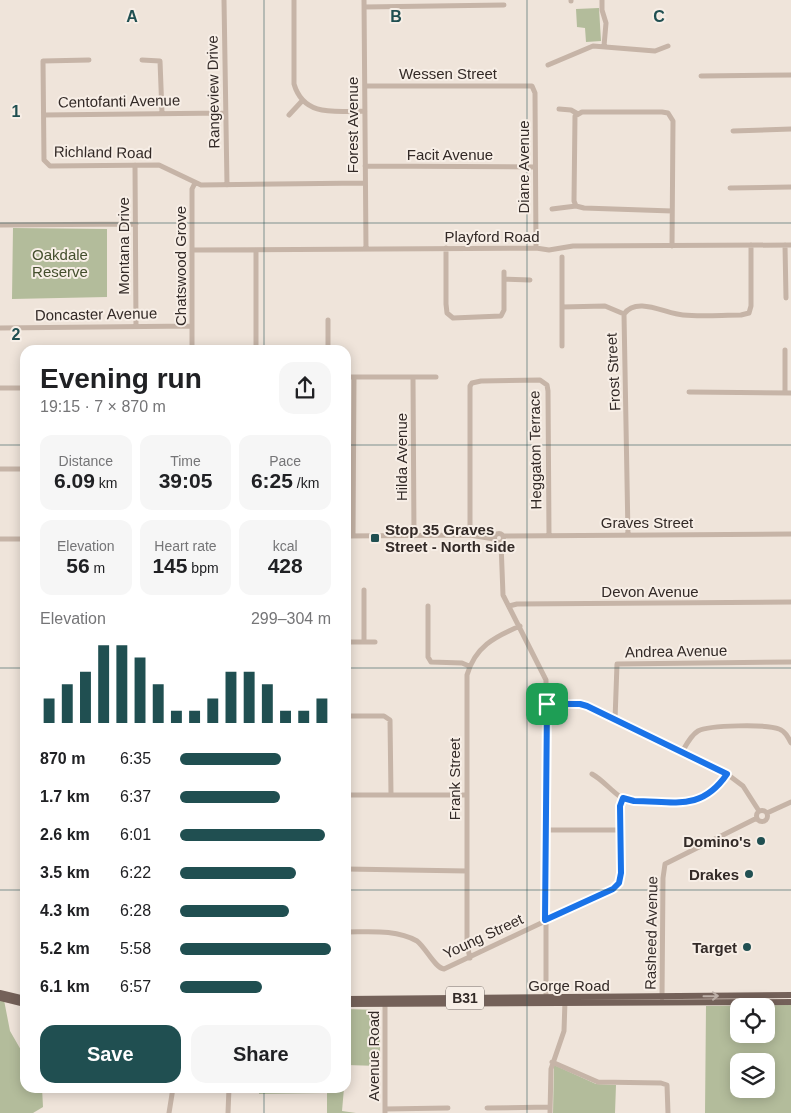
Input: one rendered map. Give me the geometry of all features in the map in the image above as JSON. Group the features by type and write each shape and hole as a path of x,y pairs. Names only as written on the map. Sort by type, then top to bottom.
{"main road":[{"path":"0,993 20,998"},
{"name":"Gorge Road","path":"662,1000 791,995"},
{"path":"0,998 20,1003"},
{"name":"Gorge Road","path":"351,999 385,1002"},
{"name":"Gorge Road","path":"351,1004 545,1000 730,1001"},
{"name":"Gorge Road","path":"775,1002 791,1002"}],"street":[{"name":"Rangeview Drive","path":"224,0 227,184"},
{"path":"294,0 294,84 302,102 319,111 365,111"},
{"name":"Forest Avenue","path":"364,0 366,249"},
{"path":"602,0 602,10 606,23 604,46"},
{"path":"364,7 504,5"},
{"path":"548,66 593,46 634,51 655,51 668,46"},
{"path":"142,60 156,59 161,65 162,113"},
{"name":"Richland Road","path":"89,60 43,61 44,160 50,166 164,166 195,183 365,184"},
{"path":"701,76 791,75"},
{"name":"Wessen Street","path":"365,86 532,86"},
{"name":"Diane Avenue","path":"532,86 534,93 536,248"},
{"path":"289,116 302,102"},
{"path":"559,109 571,110 578,114 668,113 673,121 672,246"},
{"name":"Centofanti Avenue","path":"44,114 225,113"},
{"path":"576,206 574,201 573,124 575,116 578,114"},
{"path":"733,131 791,129"},
{"name":"Montana Drive","path":"135,165 136,326"},
{"name":"Facit Avenue","path":"365,166 535,166"},
{"name":"Chatswood Grove","path":"192,345 192,189 195,183"},
{"path":"730,188 791,187"},
{"path":"552,209 576,206 584,208 672,211"},
{"path":"0,225 136,224"},
{"name":"Frost Street","path":"628,535 628,408 623,327 624,314 633,308 650,307 680,315 741,315 749,313 751,306 751,245"},
{"path":"786,298 788,245"},
{"name":"Playford Road","path":"192,250 446,248 536,248 549,250 573,246 788,245"},
{"path":"446,248 446,304 447,313 453,318 501,316 504,310 504,272"},
{"path":"256,250 256,345"},
{"path":"562,257 562,346"},
{"path":"504,279 530,280"},
{"path":"562,307 605,306 624,314"},
{"path":"328,320 328,345"},
{"name":"Doncaster Avenue","path":"0,328 192,326"},
{"path":"689,392 788,392 785,350"},
{"path":"436,377 354,377 353,536 470,536 494,539 497,542 501,542"},
{"name":"Hilda Avenue","path":"413,378 414,536"},
{"name":"Heggaton Terrace","path":"470,536 470,386 472,383 480,381 540,380 544,382 548,391 549,535"},
{"path":"0,388 20,388"},
{"path":"0,469 20,469"},
{"name":"Graves Street","path":"494,539 498,534 504,536 791,534"},
{"path":"504,536 501,542 502,590 544,674 547,704 545,1000"},
{"path":"0,539 20,539"},
{"path":"364,590 364,642"},
{"name":"Devon Avenue","path":"509,606 517,604 791,602"},
{"path":"428,606 428,657 431,662 462,663 470,666"},
{"name":"Frank Street","path":"470,958 467,945 467,675 478,652 488,642 520,626"},
{"path":"351,642 375,642"},
{"name":"Andrea Avenue","path":"615,720 617,664 791,662"},
{"path":"547,704 580,704 727,774 743,786 759,811 767,813 791,802"},
{"path":"351,716 388,717 391,723 391,794"},
{"path":"682,752 694,734 699,730 709,728 771,727 785,733 791,743"},
{"path":"592,774 623,798 634,801 700,800 715,790 727,774"},
{"path":"351,794 467,794"},
{"path":"547,830 621,830 623,798"},
{"path":"759,811 757,818 764,822 768,818 767,813"},
{"name":"Rasheed Avenue","path":"662,1000 662,878 665,864 757,818"},
{"name":"Young Street","path":"351,932 383,932 411,939 426,948 438,967 448,968 613,889 619,883 621,873 621,830"},
{"path":"351,869 467,871"},
{"path":"487,1108 550,1110 552,1062 564,1031 565,1000"},
{"name":"Avenue Road","path":"385,1002 385,1111"},
{"path":"552,1062 598,1082 661,1083 667,1085 668,1113"},
{"path":"169,1113 172,1093"},
{"path":"228,1113 229,1093"},
{"path":"385,1111 448,1108"}],"green space":[{"path":"599,8 601,41 586,42 585,28 577,27 576,9"},
{"name":"Oakdale Reserve","path":"13,228 107,229 107,297 12,299"},
{"path":"0,998 4,1000 10,1031 20,1048 20,1093 42,1093 43,1107 33,1113 0,1113"},
{"path":"775,1005 791,1005 791,1113 705,1113 706,1006 730,1006 730,1043 775,1043"},
{"path":"351,1009 380,1010 380,1066 351,1065"},
{"path":"554,1065 596,1084 616,1085 615,1113 553,1113"},
{"path":"259,1093 327,1093 259,1094"},
{"path":"327,1093 344,1093 342,1111 356,1113 327,1113"}],"place":[{"name":"Stop 35 Graves Street - North side","path":"375,538"},
{"name":"Domino's","path":"761,841"},
{"name":"Drakes","path":"749,874"},
{"name":"Target","path":"747,947"}],"route":[{"path":"547,704 580,704 587,706 727,774 715,790 700,800 634,801 623,798 620,806 621,879 619,883 613,889 545,920 547,834 547,704"}]}
